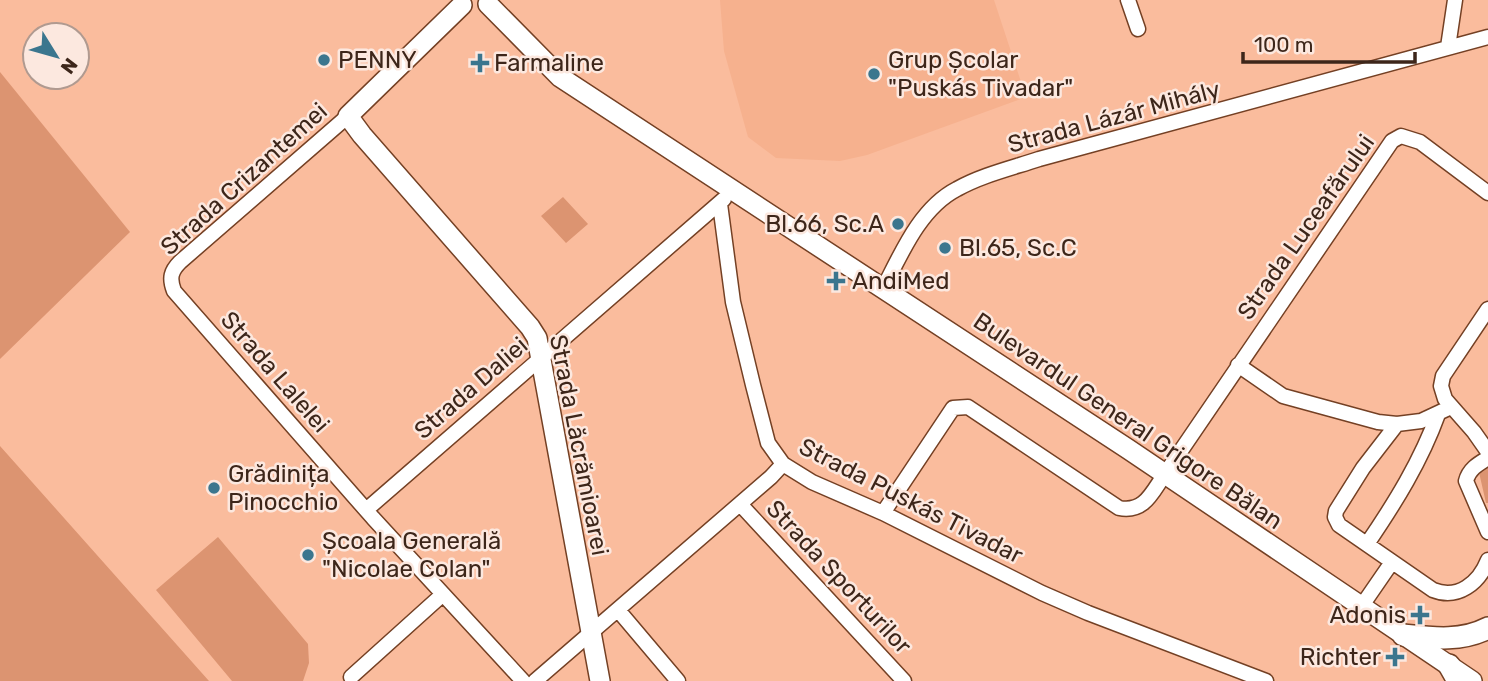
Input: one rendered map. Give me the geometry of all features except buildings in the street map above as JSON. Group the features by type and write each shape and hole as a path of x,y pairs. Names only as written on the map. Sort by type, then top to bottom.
{"main road":[{"path":"348,116 460,2 478,9 490,2"},
{"name":"Bulevardul General Grigore Bălan","path":"490,2 560,77 726,197 883,289 1165,474 1403,635 1453,673 1472,681"},
{"name":"Strada Lăcrămioarei","path":"348,116 537,338 600,681"},
{"path":"1403,635 1450,638 1475,635 1488,628"}],"street":[{"path":"1128,0 1138,29"},
{"path":"1448,47 1455,0"},
{"name":"Strada Lázár Mihály","path":"883,289 904,249 930,210 956,189 1039,159 1488,37"},
{"name":"Strada Crizantemei","path":"171,276 173,269 180,262 348,116"},
{"name":"Strada Luceafărului","path":"883,513 953,408 968,407 1119,508 1138,508 1165,474 1392,141 1401,136 1410,137 1488,193"},
{"name":"Strada Daliei","path":"366,510 726,197"},
{"name":"Strada Puskás Tivadar","path":"726,197 733,302 768,443 783,464 812,482 883,513 1054,598 1266,681"},
{"name":"Strada Lalelei","path":"171,276 174,291 442,595 523,681"},
{"path":"1367,544 1391,509 1444,410 1443,376 1488,309"},
{"path":"1238,365 1283,396 1378,422 1397,424 1421,421 1444,410"},
{"path":"1444,410 1474,432 1488,455 1468,473 1466,481 1488,531"},
{"path":"1397,424 1363,468 1336,511 1335,517 1339,525 1442,594 1455,593 1479,579 1488,560"},
{"path":"535,681 783,464"},
{"name":"Strada Sporturilor","path":"740,504 904,681"},
{"path":"1361,607 1392,562"},
{"path":"351,677 442,595"},
{"path":"618,610 678,681"}],"shaded area":[{"name":"Grup Școlar \"Puskás Tivadar\"","path":"720,0 994,0 1026,97 867,155 840,161 776,158 748,137 724,51"},
{"path":"0,72 130,232 0,359"},
{"path":"563,197 588,224 566,243 541,216"},
{"path":"0,446 209,681 0,681"},
{"path":"1488,462 1488,503 1486,503 1478,468"},
{"path":"218,537 308,644 309,663 303,681 232,681 156,590"}],"place":[{"name":"PENNY","path":"324,60"},
{"name":"Farmaline","path":"480,63"},
{"name":"Grup Școlar \"Puskás Tivadar\"","path":"874,74"},
{"name":"Bl.66, Sc.A","path":"898,224"},
{"name":"Bl.65, Sc.C","path":"945,248"},
{"name":"AndiMed","path":"836,281"},
{"name":"Grădinița Pinocchio","path":"214,488"},
{"name":"Școala Generală \"Nicolae Colan\"","path":"308,555"},
{"name":"Adonis","path":"1420,615"},
{"name":"Richter","path":"1395,657"}]}
